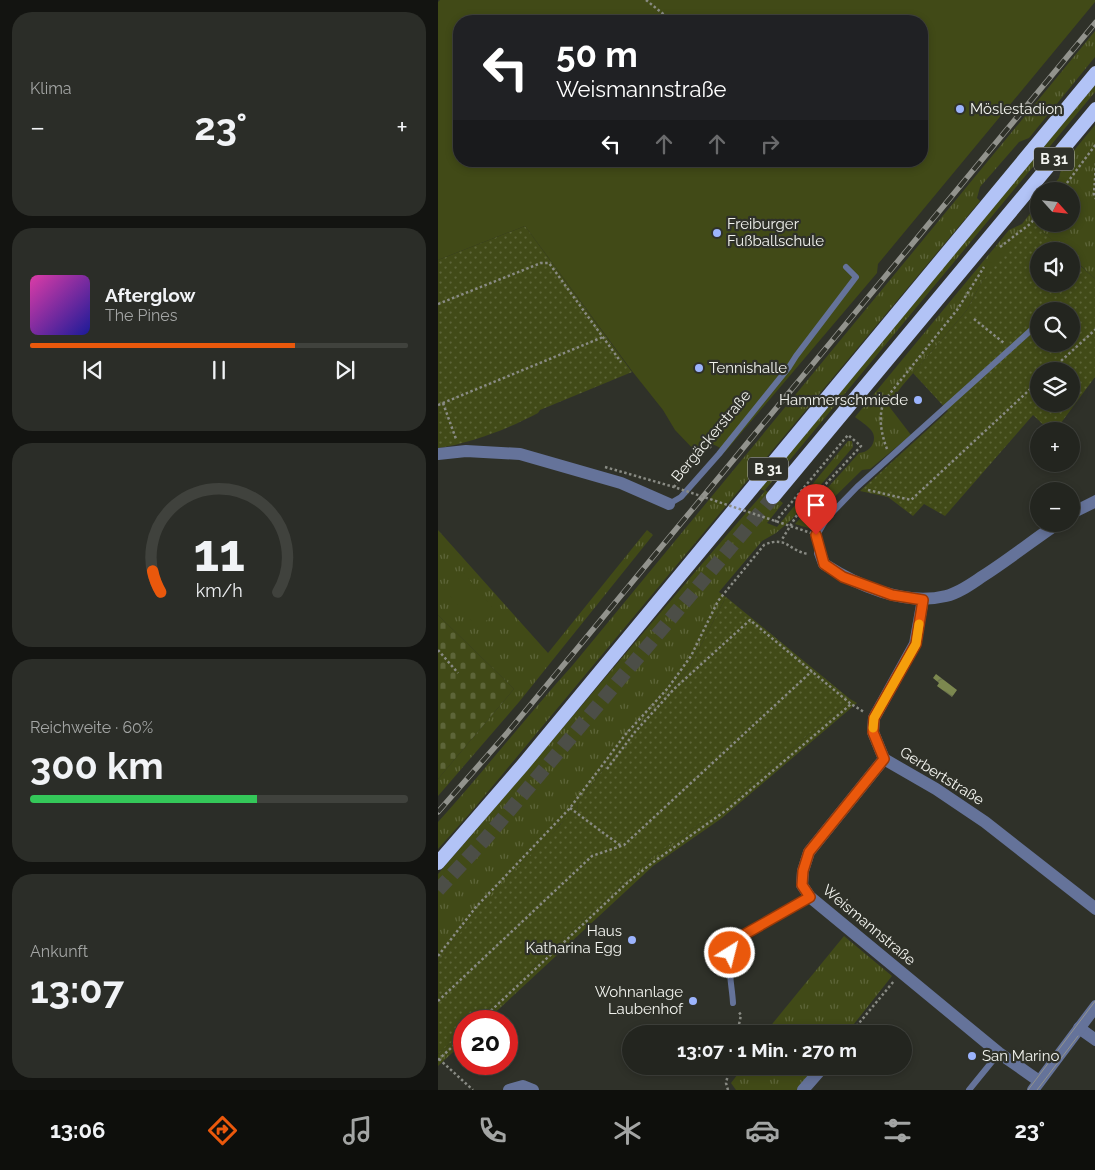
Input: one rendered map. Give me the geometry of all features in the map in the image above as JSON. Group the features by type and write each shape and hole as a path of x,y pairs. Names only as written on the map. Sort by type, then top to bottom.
{"highway":[{"name":"B 31","path":"438,863 522,766 1096,73"},
{"name":"B 31","path":"774,497 1096,109"}],"street":[{"name":"Bergäckerstraße","path":"438,454 496,451 520,454 615,482 669,504"},
{"path":"1080,510 1096,501"},
{"path":"820,553 824,564 843,577 892,595 923,600 946,596 962,590 1046,532"},
{"path":"874,718 916,644 923,600"},
{"name":"Gerbertstraße","path":"874,718 873,732 884,759 936,788 986,822 1096,909"},
{"name":"Weismannstraße","path":"884,759 809,852 803,871 802,885 810,897 1036,1086"},
{"path":"1036,1086 1096,1006"},
{"path":"1079,1028 1096,1040"},
{"path":"803,1090 816,1075"},
{"path":"509,1090 523,1086 533,1090"}],"lane":[{"name":"Bergäckerstraße","path":"669,504 681,497 719,454 789,367 856,277 846,267"},
{"path":"820,553 816,535 827,518 890,456 1030,331"},
{"path":"733,1003 730,953 733,943 740,937 810,897"},
{"path":"969,1090 998,1053"}],"path":[{"path":"646,0 665,15"},
{"path":"1068,182 1096,144"},
{"path":"1096,163 1094,194 1096,199"},
{"path":"998,250 1030,224"},
{"path":"890,456 883,439 881,424 880,412 884,401 957,310 988,262"},
{"path":"438,304 541,263 549,263 621,362"},
{"path":"974,319 1011,349"},
{"path":"1060,362 1096,329"},
{"path":"438,405 604,337"},
{"path":"857,487 912,500 1030,389"},
{"path":"443,403 458,444 458,452"},
{"path":"775,522 848,434 861,446 798,515 781,541"},
{"path":"674,487 700,453"},
{"path":"605,467 674,487 816,535"},
{"path":"438,956 476,907 570,808 625,735 677,676 694,650 718,601 764,545 772,541 781,541 806,554 820,553"},
{"path":"607,769 632,736 674,689 750,620 851,704 874,718"},
{"path":"438,650 458,673"},
{"path":"438,1001 592,856 621,846 812,671"},
{"path":"492,1010 627,883 652,862 728,809 851,704"},
{"path":"570,808 621,846"},
{"path":"857,1025 900,973"},
{"path":"733,1003 741,1015 739,1025"},
{"path":"453,1046 438,1060 473,1090"},
{"path":"728,1075 726,1083 728,1090"}],"green space":[{"name":"Freiburger Fußballschule","path":"440,0 1096,0 878,264 877,273 725,452 714,445 706,444 696,452 675,430 663,410 525,226 438,260 438,2"},
{"path":"1095,31 1095,57 1029,138 1019,142 980,187 977,198 980,201 471,812 438,849 438,822 572,666"},
{"path":"1095,85 1095,92 765,490 783,503 767,523 777,527 848,441 852,441 853,447 791,520 776,533 762,541 719,592 726,597 690,666 628,737 577,804 578,810 574,816 563,822 505,883 464,929 438,962 438,874 765,491 760,489"},
{"path":"1095,125 1095,279 1080,265 1080,242 1055,242 1043,232 1080,232 1080,182 1056,182 1059,178 1062,165"},
{"path":"1030,214 1030,230 982,281 967,310 888,405 911,435 870,469 862,470 815,516 812,529 795,524 859,453 867,451 874,442 871,430 855,417 1009,230 1022,224"},
{"path":"525,226 632,372 540,410 538,413 502,430 463,443 438,448 438,260"},
{"path":"1030,228 1030,232 1043,232 1055,242 1030,242 1030,292 1080,292 1080,265 1095,279 1095,377 1080,397 1080,362 1030,362 1030,412 1069,412 1062,422 1040,422 1033,415 945,516 924,504 913,516 888,497 860,491 948,411 913,373 967,310 982,281 1014,243"},
{"path":"438,530 548,653 647,530 653,535 519,702 438,796 438,779 514,689 438,615"},
{"path":"464,573 496,612 478,628 444,589"},
{"path":"726,597 850,699 729,803 648,860 487,1010 453,1010 453,1041 438,1054 438,962 497,890 567,817 574,816 578,810 577,804 628,737 690,666"},
{"path":"438,615 514,689 438,779"},
{"path":"850,699 857,703 722,818 653,866 498,1010 487,1010 648,860 729,803"},
{"path":"844,936 892,976 853,1025 771,1025"},
{"path":"453,1041 453,1052 438,1066 438,1054"},
{"path":"737,1075 812,1075 798,1090 736,1090 731,1083"}],"water":[{"path":"936,674 957,690 952,697 937,686 939,683 933,678"}],"tunnel":[{"path":"438,890 487,837 773,497"}],"tram line":[{"path":"1028,1090 1096,1000"},
{"path":"1037,1090 1078,1036"}],"railway":[{"path":"438,812 508,732 1096,22"}],"slow traffic":[{"path":"873,728 874,718 916,644 919,624"}],"place":[{"name":"Möslestadion","path":"960,109"},
{"name":"Freiburger Fußballschule","path":"717,233"},
{"name":"Tennishalle","path":"699,368"},
{"name":"Hammerschmiede","path":"918,400"},
{"name":"Haus Katharina Egg","path":"632,940"},
{"name":"Wohnanlage Laubenhof","path":"693,1001"},
{"name":"San Marino","path":"972,1056"}],"route":[{"path":"730,953 733,943 740,937 810,897 802,885 803,871 809,852 884,759 873,732 874,718 916,644 923,600 892,595 843,577 824,564 816,535"}]}
